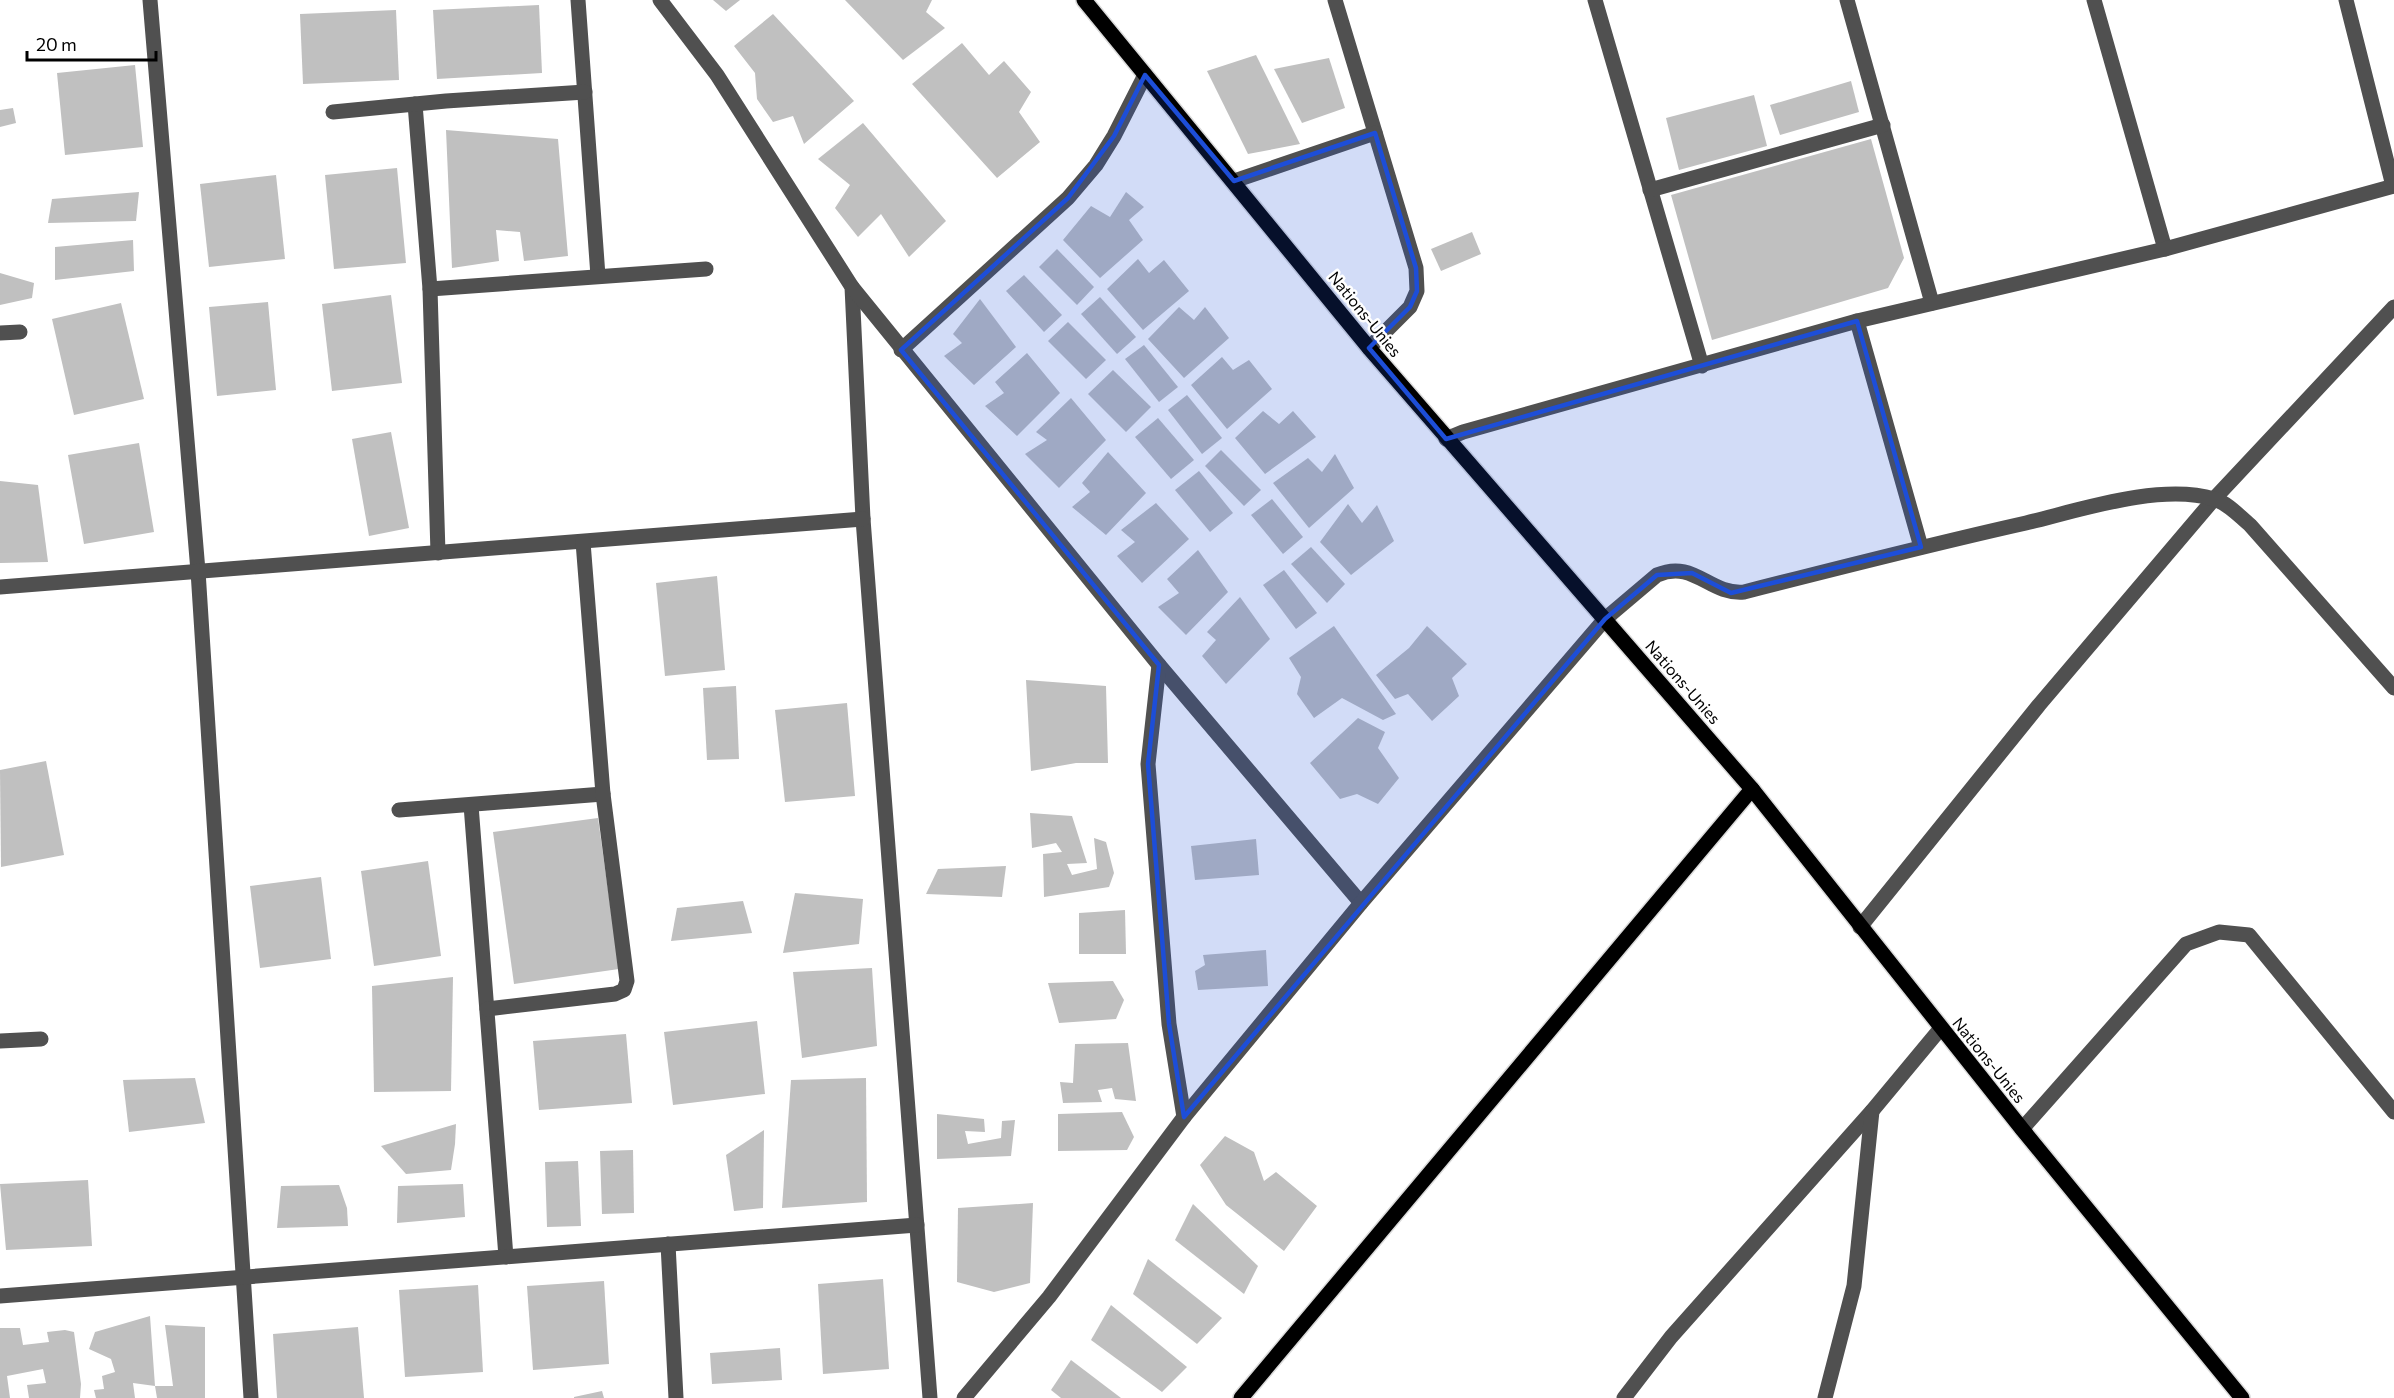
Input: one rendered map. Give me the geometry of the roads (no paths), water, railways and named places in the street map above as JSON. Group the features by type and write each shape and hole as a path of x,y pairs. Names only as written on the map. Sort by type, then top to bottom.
{"main road":[{"name":"Nations-Unies","path":"1084,0 1446,439 1752,789 2022,1129 2242,1398"},
{"path":"1241,1398 1752,789"}],"street":[{"path":"150,0 198,571 251,1398"},
{"path":"578,0 598,276"},
{"path":"660,0 717,75 852,287 1159,665 1361,903"},
{"path":"1335,0 1416,268 1417,291 1410,308 1369,348"},
{"path":"1595,0 1702,366"},
{"path":"1847,0 1932,303"},
{"path":"2094,0 2164,249"},
{"path":"1446,439 1463,432 1857,321 2164,249 2394,186 2346,0"},
{"path":"901,350 1068,198 1096,165 1114,136 1145,75"},
{"path":"333,112 585,92"},
{"path":"415,104 430,289 438,553"},
{"path":"1650,190 1883,125"},
{"path":"1234,181 1375,133"},
{"path":"430,289 706,269"},
{"path":"852,287 864,519 930,1398"},
{"path":"1860,927 2039,705 2214,499 2393,310"},
{"path":"1857,321 1921,547"},
{"path":"0,333 20,332"},
{"path":"964,1398 1049,1297 1184,1117 1361,903 1605,619 1657,575 1666,571 1692,573 1731,593 1744,592 1921,547 2140,497 2178,495 2214,499 2231,508 2250,525 2394,688"},
{"path":"0,587 864,519"},
{"path":"487,1009 615,994 624,990 627,981 603,794 583,542"},
{"path":"1159,665 1148,764 1169,1024 1184,1117"},
{"path":"399,810 603,794"},
{"path":"471,805 506,1257"},
{"path":"2022,1129 2186,944 2219,932 2248,935 2394,1112"},
{"path":"1624,1398 1671,1337 1872,1111 1941,1028"},
{"path":"0,1041 41,1039"},
{"path":"1825,1398 1854,1286 1872,1111"},
{"path":"0,1296 917,1225"},
{"path":"668,1244 676,1398"}]}
